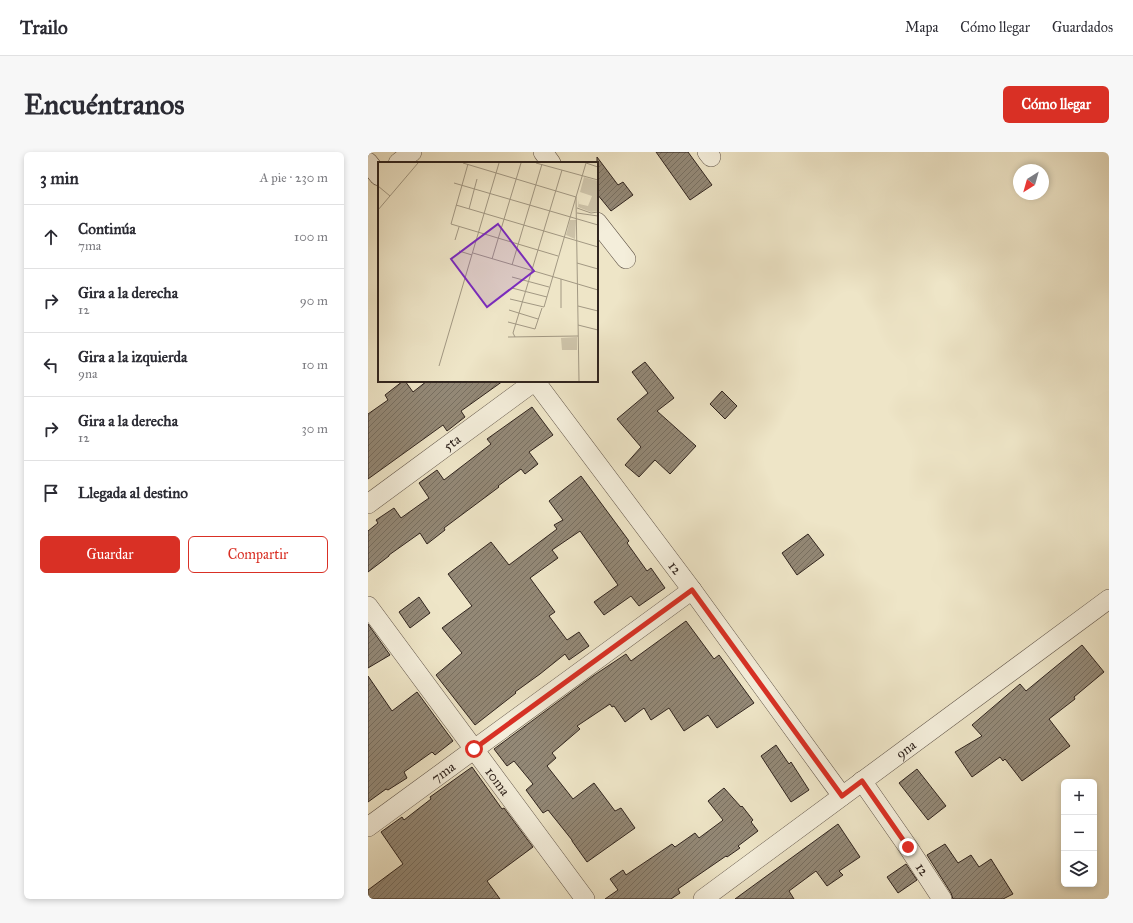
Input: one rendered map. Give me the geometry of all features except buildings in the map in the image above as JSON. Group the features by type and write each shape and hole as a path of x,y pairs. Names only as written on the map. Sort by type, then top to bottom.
{"street":[{"path":"399,162 412,152"},
{"path":"543,152 551,162"},
{"path":"368,162 378,176"},
{"path":"368,186 378,178"},
{"path":"598,223 626,259"},
{"name":"5ta","path":"368,504 534,382"},
{"name":"12","path":"536,382 692,590 842,796"},
{"name":"7ma","path":"368,827 692,590"},
{"name":"9na","path":"703,899 1109,599"},
{"name":"10ma","path":"368,606 585,899"},
{"name":"12","path":"862,781 942,899"}],"route":[{"path":"474,749 692,590 842,796 862,781 908,847"}]}
